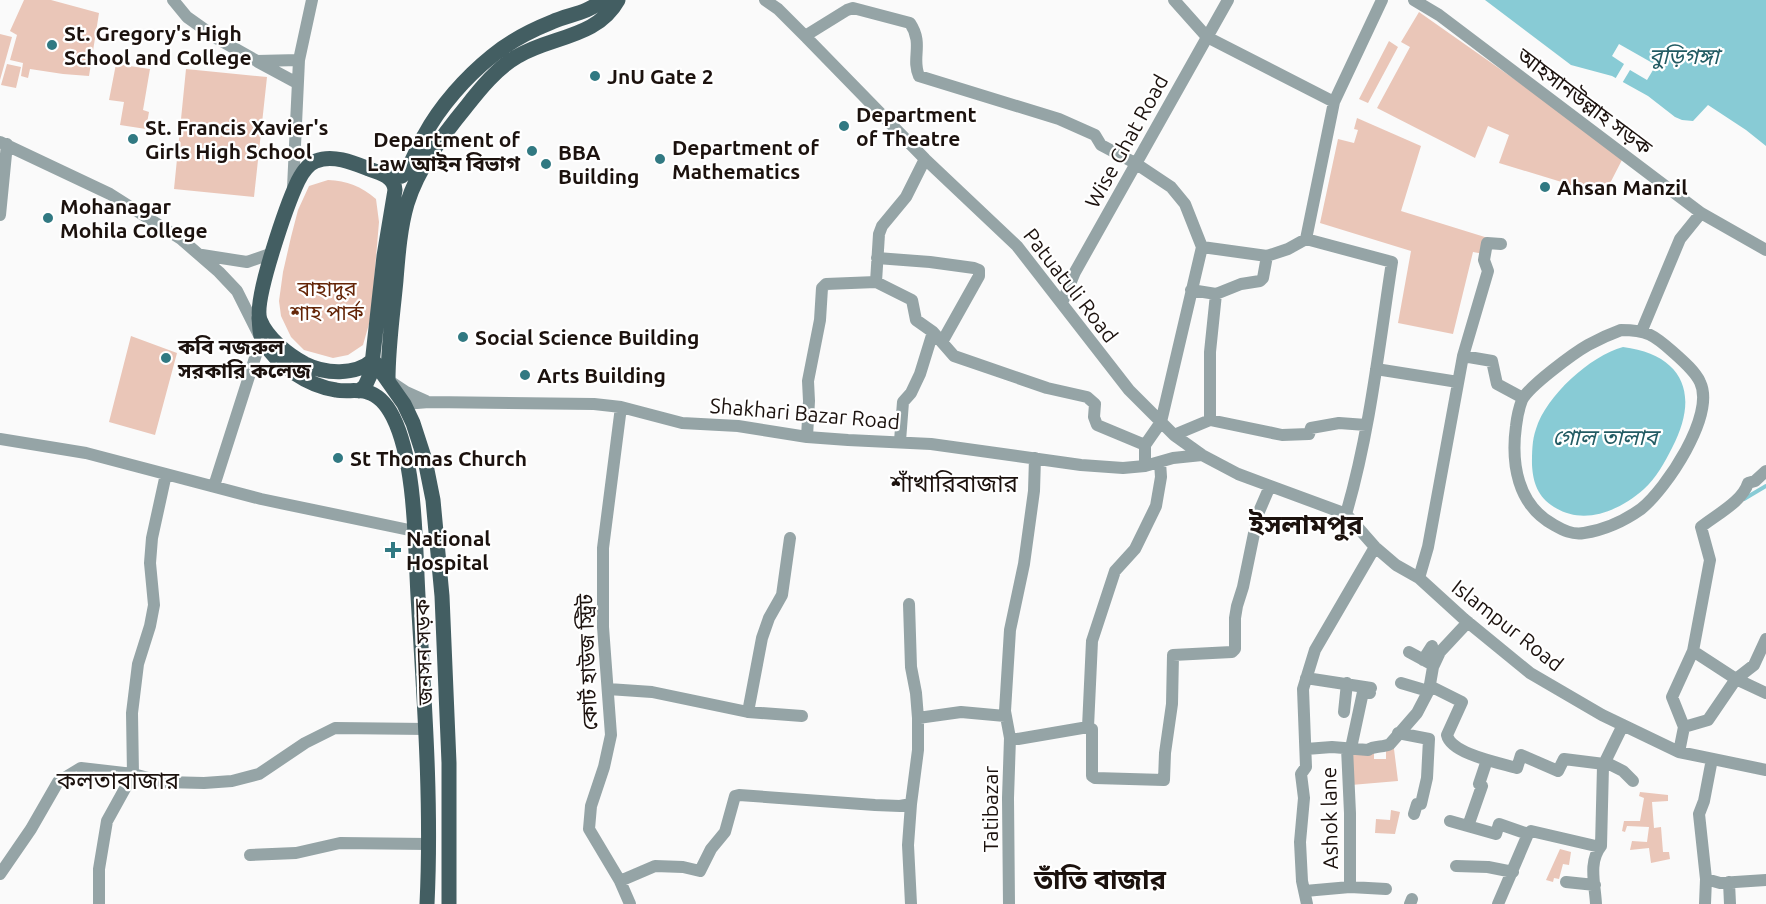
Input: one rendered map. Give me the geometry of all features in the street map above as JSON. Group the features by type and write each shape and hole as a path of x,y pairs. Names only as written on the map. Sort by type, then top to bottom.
{"main road":[{"path":"359,391 369,379 373,360 392,184 407,170 424,135 443,107 476,70 493,55 552,21 581,13 596,6 602,0"},
{"path":"388,380 388,358 401,235 411,194 420,175 451,125 501,68 524,52 580,33 601,22 618,0"},
{"path":"404,404 386,406 378,397 367,392 337,390 308,381 282,362 261,339 259,318 261,291 292,195 304,170 316,161 334,159 351,162 411,194"},
{"path":"259,318 272,339 285,351 313,368 337,372 355,371 365,368 373,360"},
{"name":"জনসন সড়ক","path":"373,360 404,404 413,423 425,460 433,500 442,596 449,763 449,904"},
{"name":"জনসন সড়ক","path":"386,406 393,417 411,486 427,729 427,904"},
{"path":"428,763 449,763"}],"street":[{"path":"173,0 187,17 218,39 297,83"},
{"path":"292,195 299,60 312,0"},
{"name":"Patuatuli Road","path":"765,0 778,9 925,159 1017,246 1129,390 1174,435 1202,455 1238,474 1346,514 1375,547"},
{"path":"778,9 788,0"},
{"path":"1174,0 1207,37 1334,102"},
{"name":"Wise Ghat Road","path":"1062,303 1075,272 1228,0"},
{"path":"1306,239 1334,102 1382,0"},
{"name":"আহসানউল্লাহ সড়ক","path":"1414,0 1439,15 1701,213 1766,250"},
{"path":"805,36 847,10 853,9 901,19 910,23 916,32 917,69 920,76 1059,119 1095,135 1101,145 1135,163 1171,187 1185,204 1202,247 1161,422 1145,445 1145,466"},
{"path":"257,61 299,60"},
{"path":"0,215 4,143 110,194 181,239 200,254 237,291 261,339 214,486"},
{"path":"876,282 879,234 882,226 906,197 925,159"},
{"path":"1642,330 1680,239 1701,213"},
{"path":"1202,247 1267,256 1288,249 1306,239 1392,262 1366,425 1355,484 1346,514"},
{"path":"1419,578 1428,548 1463,356 1488,271 1484,260 1487,243 1501,244"},
{"path":"200,254 247,262 273,253"},
{"path":"1191,290 1216,294 1241,284 1262,280 1267,256"},
{"path":"877,258 930,262 979,270 979,276 942,342"},
{"path":"807,437 808,381 820,320 822,288 826,284 876,282 912,300 915,320 933,332 954,356 1047,388 1087,397 1095,404 1094,417 1097,425 1145,445"},
{"path":"1210,420 1210,352 1216,294"},
{"path":"1621,330 1642,330 1662,342 1684,363 1701,383 1703,401 1696,428 1683,458 1641,508 1601,530 1580,534 1566,532 1549,522 1532,506 1520,487 1515,469 1515,433 1523,398 1535,385 1589,345 1621,330"},
{"path":"900,441 903,402 911,393 920,374 933,332"},
{"path":"1463,356 1492,361 1497,384 1523,398"},
{"path":"252,367 267,362 282,362"},
{"path":"1376,369 1458,382"},
{"path":"388,380 406,392 429,402"},
{"name":"Shakhari Bazar Road","path":"404,404 429,402 621,406 682,423 738,426 848,441 900,441 1081,465 1123,468 1202,455"},
{"name":"কোর্ট হাউজ স্ট্রিট","path":"621,406 603,548 603,627 611,735 604,767 591,806 589,829 620,881 630,904"},
{"path":"1174,435 1210,420 1282,435 1309,434 1311,428 1339,423 1366,425"},
{"path":"0,439 86,453 261,499 414,531"},
{"name":"Tatibazar","path":"1009,904 1010,738 1005,716 1010,630 1024,564 1034,491 1035,458"},
{"path":"1088,727 1092,641 1114,571 1134,549 1156,506 1161,477 1160,462"},
{"path":"1679,752 1684,727 1672,697 1693,651 1710,560 1701,527 1736,502 1747,489 1748,483 1760,481 1766,471"},
{"path":"99,904 99,869 107,821 133,774 132,713 138,664 154,605 150,563 152,538 166,474"},
{"path":"1088,727 1092,729 1093,777 1164,780 1165,753 1172,704 1173,655 1232,652 1235,649 1237,606 1258,514 1270,486"},
{"path":"748,712 762,638 769,618 782,595 790,538"},
{"path":"1307,904 1300,842 1304,798 1301,774 1306,767 1303,689 1315,650 1375,547"},
{"name":"Islampur Road","path":"1375,547 1396,565 1419,578 1530,673 1623,725 1679,752 1766,770"},
{"path":"909,604 911,667 918,718 918,750 908,845 911,904"},
{"name":"Ashok lane","path":"1428,663 1468,622"},
{"path":"1684,727 1708,720 1736,679 1754,665 1766,639"},
{"name":"Ashok lane","path":"1306,748 1368,750 1372,747 1385,747 1390,744 1417,713 1429,689 1428,663 1432,646"},
{"path":"1693,651 1736,679 1766,693"},
{"path":"1409,652 1428,663"},
{"path":"1306,678 1347,683 1344,712"},
{"name":"Ashok lane","path":"1347,683 1370,690 1363,692 1349,748 1350,887"},
{"path":"1401,683 1429,689 1462,702 1447,735 1448,740 1458,749 1516,768 1521,755 1558,771 1564,759 1605,763 1623,771 1633,782"},
{"path":"608,688 652,692 748,712 802,716"},
{"path":"918,718 961,712 1005,716"},
{"path":"1596,904 1592,866 1595,853 1600,847 1605,763 1623,725"},
{"path":"1010,738 1018,739 1088,727"},
{"path":"0,874 31,829 58,782 81,768 133,774 164,782 232,781 258,774 305,743 335,728 427,729"},
{"path":"1398,733 1429,739 1427,778 1421,804 1417,804 1414,814"},
{"path":"1705,904 1706,879 1700,814 1712,759"},
{"path":"1468,826 1482,786 1479,783 1487,760"},
{"path":"620,881 655,866 683,867 700,871 711,849 725,832 735,796 875,805 911,804"},
{"path":"1450,821 1496,834 1499,824 1528,834 1536,831 1600,847"},
{"path":"1498,904 1528,834"},
{"path":"250,855 296,853 340,843 428,844"},
{"path":"1456,866 1488,867 1513,872"},
{"path":"1706,879 1720,883 1766,880"},
{"path":"1566,882 1595,885"},
{"path":"1729,882 1730,904"},
{"name":"Ashok lane","path":"1305,891 1350,887 1386,889"}],"green space":[{"path":"24,0 51,0 99,13 89,76 30,69 28,78 21,76 23,63 10,60 17,35 10,31"},
{"path":"1419,12 1624,156 1604,195 1499,163 1509,135 1488,126 1475,158 1377,108 1410,47 1401,42"},
{"path":"0,34 12,37 0,80"},
{"path":"1389,41 1398,47 1368,103 1359,99"},
{"path":"7,64 21,67 16,88 1,85"},
{"path":"116,64 150,69 143,110 149,112 146,129 120,125 124,102 109,100"},
{"path":"186,69 267,77 254,197 174,189"},
{"path":"1357,118 1421,146 1401,211 1488,238 1484,254 1473,252 1453,334 1398,323 1411,251 1320,223 1338,139 1354,143 1358,130 1354,129"},
{"name":"বাহাদুর শাহ পার্ক","path":"328,180 354,185 376,199 379,222 371,317 363,345 348,355 333,358 304,350 291,337 281,316 279,301 283,272 298,210 309,186"},
{"path":"131,336 177,353 155,435 109,422"},
{"path":"1393,741 1398,781 1351,785 1349,750 1374,748 1374,759 1386,759 1386,748"},
{"path":"1640,792 1668,795 1668,801 1652,802 1654,828 1661,827 1663,852 1669,852 1670,859 1651,863 1649,848 1630,850 1632,841 1647,842 1649,827 1627,826 1625,832 1622,831 1624,821 1640,821 1644,798 1639,796"},
{"path":"1391,810 1400,812 1395,834 1375,833 1376,819 1390,820"},
{"path":"1560,849 1571,852 1569,865 1563,864 1559,879 1554,878 1553,882 1546,880"}],"water":[{"name":"বুড়িগঙ্গা","path":"1485,0 1766,0 1766,146 1708,105 1693,121 1682,120 1648,96 1612,76 1571,65"},
{"name":"গোল তালাব","path":"1623,347 1644,351 1673,368 1681,381 1685,395 1685,411 1680,429 1660,470 1634,497 1624,504 1601,513 1577,515 1565,513 1544,499 1535,484 1532,456 1536,429 1549,404 1571,379 1597,359"}],"pier":[{"path":"1619,44 1656,65 1647,80 1630,70 1621,85 1614,81 1624,64 1612,56"}],"waterway":[{"path":"1744,499 1766,486"}],"place":[{"name":"St. Gregory's High School and College","path":"52,45"},
{"name":"JnU Gate 2","path":"595,76"},
{"name":"Department of Theatre","path":"844,126"},
{"name":"St. Francis Xavier's Girls High School","path":"133,139"},
{"name":"Department of Law আইন বিভাগ","path":"532,151"},
{"name":"Department of Mathematics","path":"660,159"},
{"name":"BBA Building","path":"546,164"},
{"name":"Ahsan Manzil","path":"1545,187"},
{"name":"Mohanagar Mohila College","path":"48,218"},
{"name":"Social Science Building","path":"463,337"},
{"name":"কবি নজরুল সরকারি কলেজ","path":"166,358"},
{"name":"Arts Building","path":"525,375"},
{"name":"St Thomas Church","path":"338,458"},
{"name":"National Hospital","path":"393,550"}],"district":[{"name":"শাঁখারিবাজার","path":"954,483"},
{"name":"ইসলামপুর","path":"1306,524"},
{"name":"কলতাবাজার","path":"118,780"},
{"name":"তাঁতি বাজার","path":"1100,879"}]}
